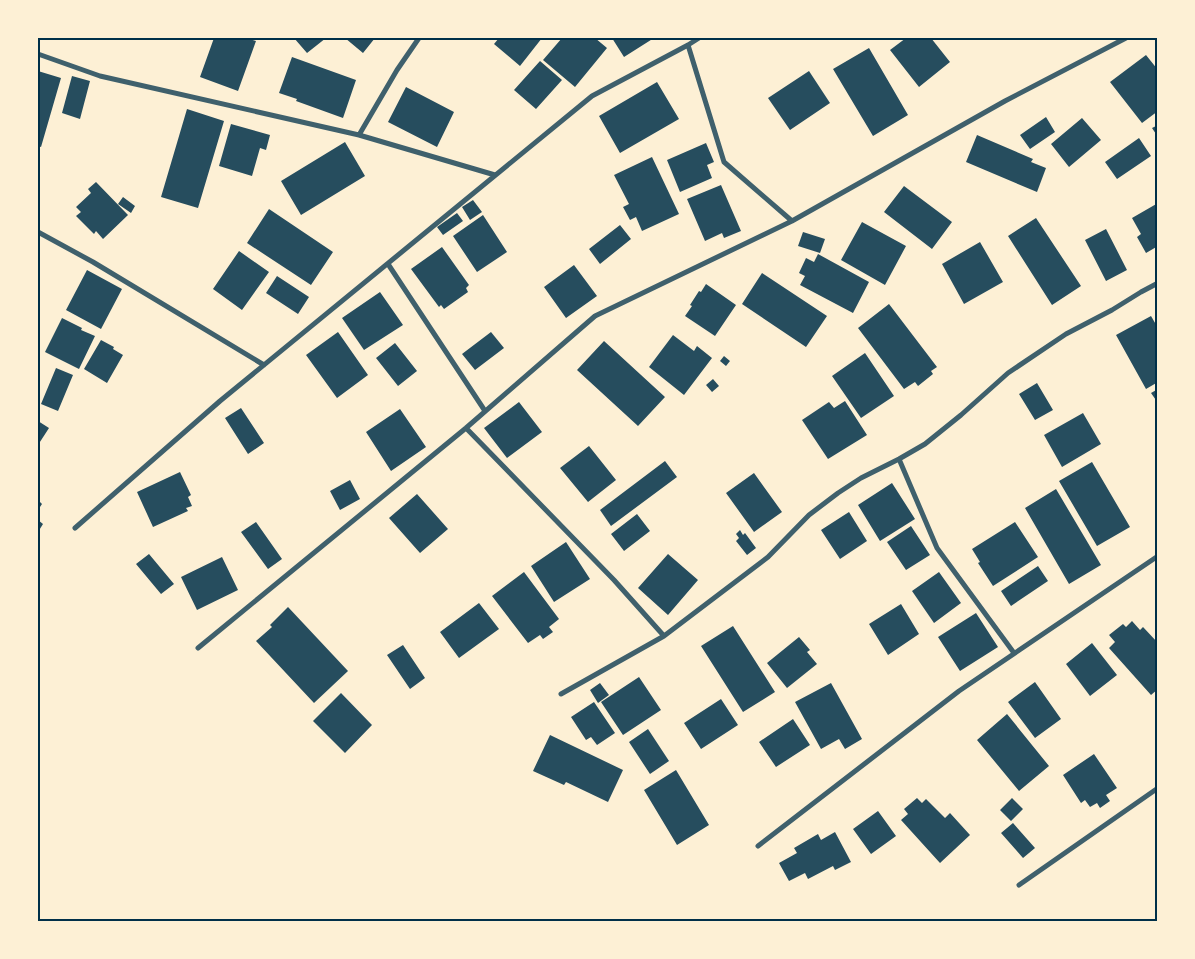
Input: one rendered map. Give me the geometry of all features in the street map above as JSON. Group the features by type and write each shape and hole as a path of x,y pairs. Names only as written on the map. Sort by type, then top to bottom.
{"street":[{"path":"359,135 397,70 420,38"},
{"path":"75,528 220,400 592,96 699,38"},
{"path":"198,648 466,428 595,316 792,222 1005,101 1126,38"},
{"path":"688,45 724,162 792,222"},
{"path":"38,54 100,76 359,135 495,175"},
{"path":"38,232 93,262 264,365"},
{"path":"388,264 485,411"},
{"path":"561,694 664,636 768,557 809,515 861,478 925,444 1008,373 1066,334 1158,283"},
{"path":"466,428 614,580 664,636"},
{"path":"899,459 937,548 1014,653"},
{"path":"758,846 959,690 1158,556"},
{"path":"1019,885 1158,788"}],"building":[{"path":"214,38 246,38 256,41 238,91 200,77"},
{"path":"294,38 326,38 307,53"},
{"path":"345,38 375,38 363,53"},
{"path":"499,38 542,38 520,66 494,44"},
{"path":"562,38 595,38 607,48 575,87 543,60"},
{"path":"612,38 654,38 624,57"},
{"path":"906,38 931,38 950,62 919,87 890,50"},
{"path":"869,48 908,115 873,136 833,69"},
{"path":"1146,55 1158,70 1158,111 1142,123 1110,82"},
{"path":"292,57 356,80 343,118 279,93"},
{"path":"540,61 562,80 536,109 514,90"},
{"path":"38,71 61,78 41,147 38,146"},
{"path":"809,71 830,103 790,130 768,98"},
{"path":"72,76 90,81 80,119 62,113"},
{"path":"657,82 679,119 620,153 599,116"},
{"path":"406,87 454,112 437,147 388,122"},
{"path":"187,109 224,121 198,208 161,197"},
{"path":"1046,117 1055,132 1030,149 1020,135"},
{"path":"1082,118 1101,140 1069,167 1051,144"},
{"path":"231,124 270,135 266,150 260,148 252,176 219,166"},
{"path":"1158,125 1158,137 1152,128"},
{"path":"977,135 1033,159 1031,162 1046,168 1037,192 966,162"},
{"path":"1139,138 1151,156 1117,179 1105,162"},
{"path":"345,142 365,176 301,215 281,181"},
{"path":"706,143 714,162 707,165 712,178 680,192 667,160"},
{"path":"652,157 679,214 642,231 636,217 630,220 623,207 629,204 614,175"},
{"path":"96,182 128,215 103,239 96,231 94,234 76,216 81,212 76,207 91,193 88,189"},
{"path":"721,185 741,231 724,238 722,233 705,241 687,199"},
{"path":"904,186 952,222 932,249 884,212"},
{"path":"123,197 135,206 131,213 118,204"},
{"path":"473,200 482,212 470,220 462,207"},
{"path":"1158,203 1158,246 1146,253 1137,237 1141,234 1132,218"},
{"path":"269,209 333,252 311,285 247,243"},
{"path":"457,213 463,221 443,235 437,227"},
{"path":"483,215 507,252 477,272 453,236"},
{"path":"1036,218 1081,286 1052,305 1008,236"},
{"path":"862,222 906,246 885,285 841,260"},
{"path":"620,225 631,239 600,264 589,249"},
{"path":"1106,229 1127,270 1106,281 1085,240"},
{"path":"803,232 825,239 820,253 798,246"},
{"path":"980,242 1003,282 964,304 942,264"},
{"path":"442,247 469,285 466,288 468,292 444,309 441,305 439,307 411,269"},
{"path":"239,251 269,272 242,310 213,289"},
{"path":"818,254 869,282 853,313 800,285 805,276 799,273 806,258 814,262"},
{"path":"574,265 597,296 566,318 544,287"},
{"path":"87,270 122,289 101,329 66,310"},
{"path":"762,273 827,316 806,347 742,304"},
{"path":"277,276 309,297 298,314 266,293"},
{"path":"706,284 736,305 715,336 685,316 699,291 701,292"},
{"path":"380,292 403,325 364,350 342,318"},
{"path":"889,304 937,367 931,371 933,374 918,386 915,382 904,389 858,328"},
{"path":"1151,316 1158,328 1158,382 1146,389 1116,335"},
{"path":"62,318 95,336 79,369 45,352"},
{"path":"338,332 368,375 337,398 306,355"},
{"path":"491,332 504,348 475,370 462,354"},
{"path":"673,335 694,351 697,346 712,358 684,395 649,367"},
{"path":"101,340 114,347 113,349 123,355 107,383 84,369"},
{"path":"604,341 665,397 638,426 577,370"},
{"path":"395,343 417,371 398,386 376,358"},
{"path":"865,353 894,396 861,418 832,376"},
{"path":"724,356 730,361 726,366 720,361"},
{"path":"56,368 73,375 58,411 41,404"},
{"path":"713,379 719,386 712,392 706,385"},
{"path":"1037,383 1053,410 1035,420 1019,394"},
{"path":"1158,389 1158,403 1151,393"},
{"path":"845,401 867,435 828,459 802,420 829,402 834,408"},
{"path":"519,402 542,432 507,458 484,428"},
{"path":"241,408 264,443 248,454 225,418"},
{"path":"400,409 426,447 391,471 366,432"},
{"path":"1083,413 1101,444 1062,467 1044,435"},
{"path":"38,421 49,428 38,445"},
{"path":"589,446 616,480 588,502 560,468"},
{"path":"665,461 677,477 611,526 600,510"},
{"path":"1092,462 1130,527 1097,546 1059,481"},
{"path":"180,472 191,495 188,497 192,506 186,508 188,511 153,527 137,492"},
{"path":"754,473 782,512 754,532 726,493"},
{"path":"350,480 360,499 340,510 330,491"},
{"path":"892,483 915,519 880,541 858,505"},
{"path":"1056,489 1101,565 1069,584 1025,508"},
{"path":"417,494 448,529 420,553 389,518"},
{"path":"38,500 42,504 38,510"},
{"path":"849,512 867,541 840,559 821,530"},
{"path":"637,514 650,531 624,551 611,534"},
{"path":"38,520 43,524 38,532"},
{"path":"256,522 282,559 268,569 241,532"},
{"path":"1015,522 1038,557 993,586 978,563 980,562 972,549"},
{"path":"911,526 930,555 906,570 887,542"},
{"path":"740,530 743,535 745,533 756,548 747,555 736,541 739,538 736,534"},
{"path":"566,542 590,579 554,602 531,566"},
{"path":"149,554 174,584 161,594 136,564"},
{"path":"668,554 698,580 668,615 638,588"},
{"path":"222,557 238,590 197,610 181,577"},
{"path":"1038,566 1048,581 1011,606 1001,591"},
{"path":"524,572 559,619 549,627 553,632 543,639 540,635 528,643 492,596"},
{"path":"939,572 961,603 934,623 912,591"},
{"path":"479,603 499,629 459,658 440,632"},
{"path":"901,604 919,634 888,655 869,624"},
{"path":"288,607 348,671 314,703 256,641 272,627 270,625"},
{"path":"976,613 998,647 960,671 938,637"},
{"path":"1132,621 1140,630 1143,627 1158,643 1158,689 1151,695 1109,648 1115,642 1109,635 1123,624 1126,627"},
{"path":"733,626 775,692 743,712 701,646"},
{"path":"799,637 810,650 807,652 817,664 787,688 767,663"},
{"path":"1092,643 1117,675 1090,696 1066,664"},
{"path":"403,645 425,678 410,689 387,655"},
{"path":"639,677 661,710 623,735 601,702"},
{"path":"1035,682 1061,719 1035,738 1008,702"},
{"path":"600,683 609,695 598,703 590,690"},
{"path":"831,683 862,739 845,749 839,739 821,749 795,702"},
{"path":"341,693 372,725 345,753 313,721"},
{"path":"721,699 738,725 701,749 684,723"},
{"path":"594,702 615,733 597,745 591,737 586,740 571,717"},
{"path":"1007,714 1049,766 1019,791 977,740"},
{"path":"793,719 810,745 776,767 759,742"},
{"path":"648,729 669,761 650,774 629,742"},
{"path":"550,735 623,770 608,802 566,782 564,785 533,771"},
{"path":"1094,754 1117,788 1106,795 1110,801 1100,808 1097,803 1090,807 1085,800 1081,803 1063,775"},
{"path":"676,770 709,825 677,845 644,790"},
{"path":"917,798 922,803 926,799 945,818 950,813 970,835 940,863 901,820 908,814 904,809"},
{"path":"1012,798 1023,809 1011,821 1000,810"},
{"path":"878,811 896,836 871,854 853,829"},
{"path":"1013,823 1035,848 1023,858 1001,833"},
{"path":"835,832 851,862 835,870 833,866 808,879 805,873 789,881 779,863 797,853 794,848 818,834 821,840"}]}
